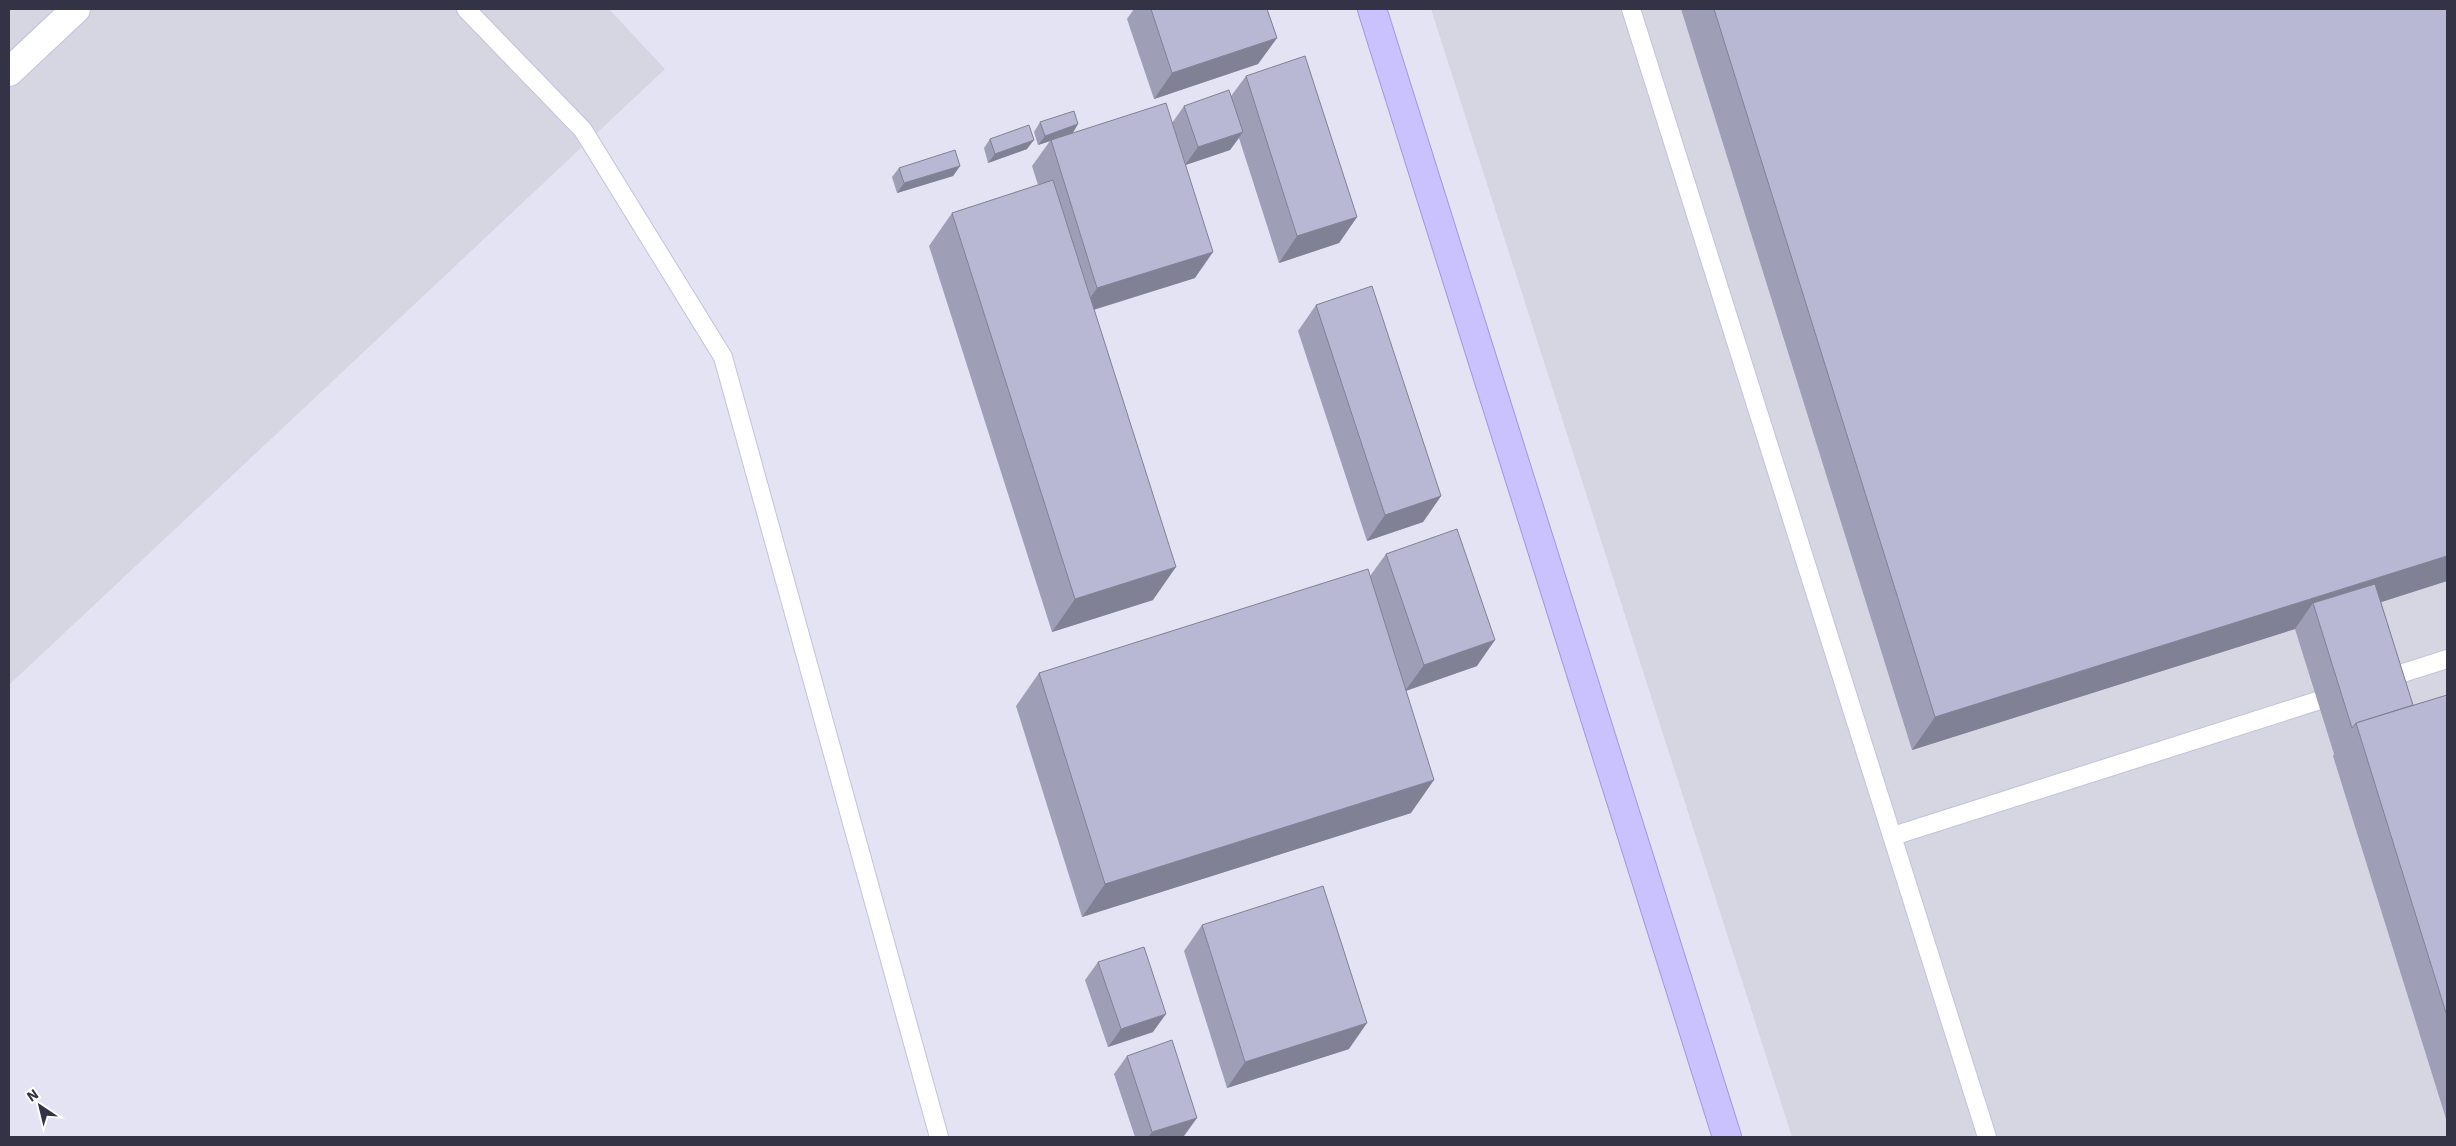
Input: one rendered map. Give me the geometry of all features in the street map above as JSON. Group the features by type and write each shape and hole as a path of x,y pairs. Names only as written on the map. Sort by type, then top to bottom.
{"street":[{"path":"9,72 76,9"},
{"path":"1372,9 1727,1137"}],"lane":[{"path":"466,9 583,130 722,357 939,1137"},
{"path":"1631,9 1987,1137"},
{"path":"2379,681 2447,659"},
{"path":"1892,836 2317,701"}],"shaded area":[{"path":"9,9 609,9 665,69 9,685"},
{"path":"1431,9 2447,9 2447,1137 1792,1137"}],"building":[{"path":"1151,9 1267,9 1277,38 1172,73"},
{"path":"1714,9 2447,9 2447,556 1935,717"},
{"path":"1305,56 1357,217 1297,236 1246,76"},
{"path":"1229,90 1243,132 1198,147 1184,106"},
{"path":"1166,103 1213,252 1097,288 1051,140"},
{"path":"1074,111 1078,124 1045,136 1040,122"},
{"path":"1029,125 1034,140 995,154 990,139"},
{"path":"955,150 960,166 904,183 899,168"},
{"path":"1053,180 1176,567 1075,599 952,213"},
{"path":"1372,286 1441,496 1385,515 1316,305"},
{"path":"1457,529 1495,640 1424,665 1386,554"},
{"path":"1368,569 1434,780 1105,884 1039,673"},
{"path":"2375,584 2413,705 2356,723 2352,728 2313,603"},
{"path":"2447,695 2447,1016 2356,723"},
{"path":"1323,886 1367,1023 1245,1062 1202,925"},
{"path":"1144,947 1166,1014 1121,1029 1098,962"},
{"path":"1172,1040 1197,1118 1152,1132 1127,1056"}]}
